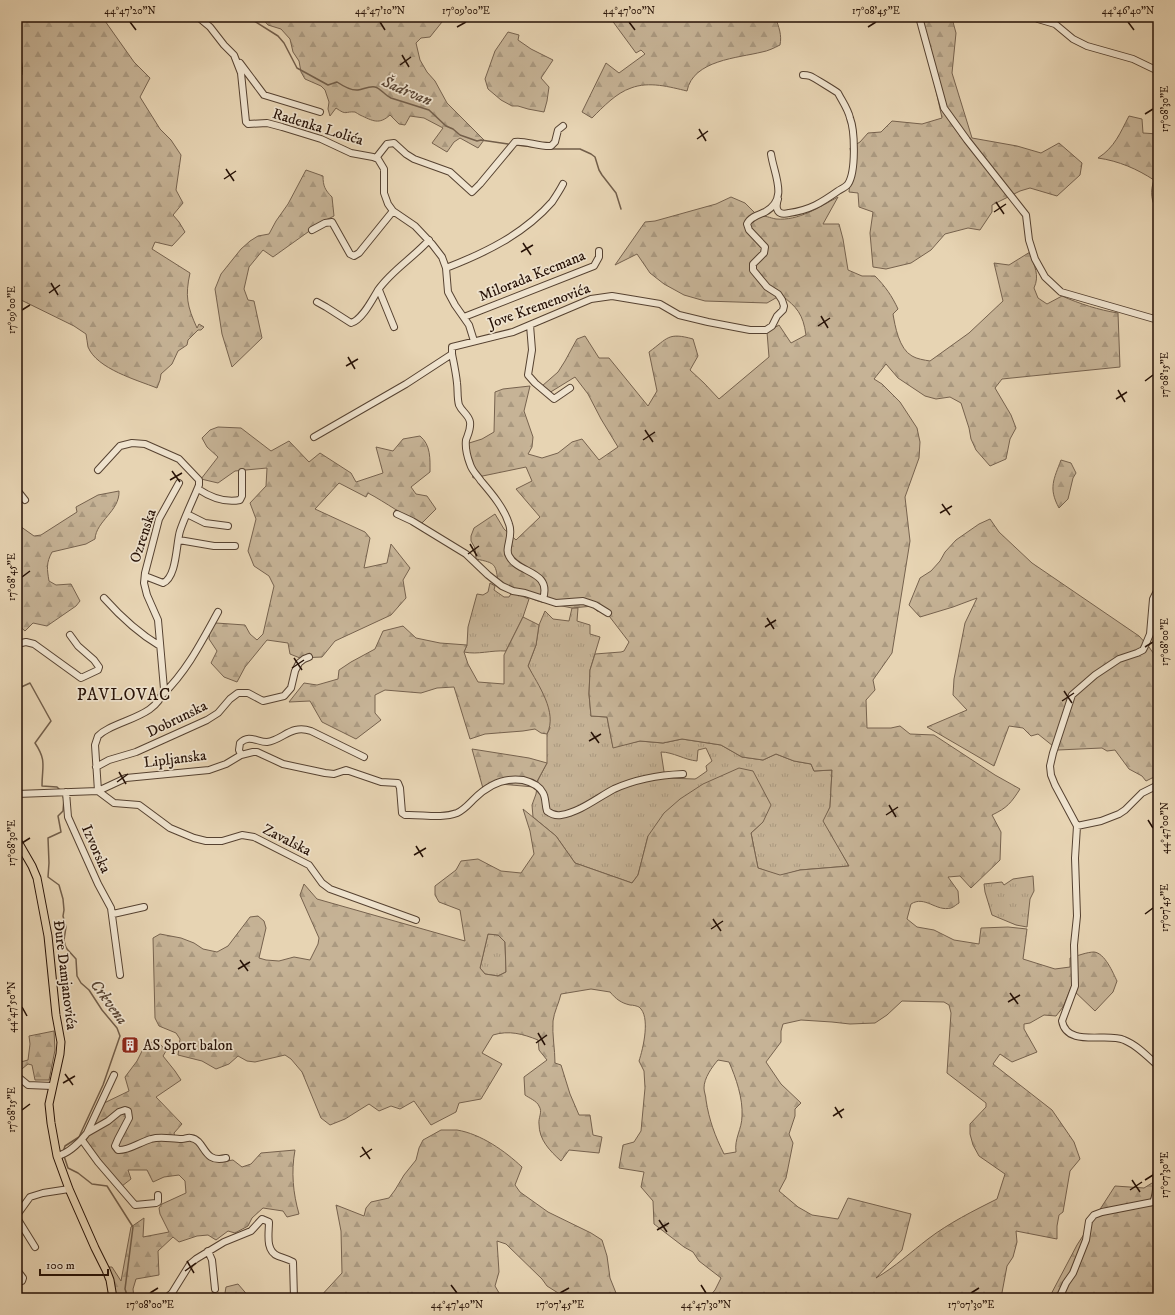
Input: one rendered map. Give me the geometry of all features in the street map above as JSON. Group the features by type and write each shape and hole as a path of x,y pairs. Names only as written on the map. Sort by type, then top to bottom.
{"main road":[{"name":"Đure Damjanovića","path":"17,840 37,878 48,936 56,1015 61,1042 58,1064 49,1104 69,1189 106,1270 110,1280 113,1298"}],"street":[{"name":"Radenka Lolića","path":"198,17 210,27 236,59 241,73 246,122 248,124 267,123 282,127 320,139 351,153 376,158 383,166 385,174 384,193 388,204 393,211 415,226 429,240 442,257 446,268 448,292 471,329 474,341"},
{"path":"919,17 944,108 967,140 1026,214 1031,246 1035,259 1045,277 1061,292 1158,320"},
{"path":"1034,17 1038,20 1055,24 1073,39 1088,46 1133,58 1158,71"},
{"path":"236,59 264,95 320,112"},
{"path":"771,154 778,184 777,208 779,212 797,212 814,207 827,200 848,184 853,166 854,151 853,129 850,117 836,91 828,88 808,75 803,75"},
{"path":"376,158 387,144 394,143 414,159 450,172 472,192 515,142 517,141 527,144 551,146 558,130 563,126"},
{"path":"446,268 491,248 529,223 553,201 563,184"},
{"name":"Jove Kremenovića","path":"474,341 506,334 591,299 612,296 660,304 679,315 708,322 750,330 763,330 769,328 783,310 784,304 778,294 767,287 753,270 753,264 764,253 765,247 749,230 747,224 750,219 767,210 778,198"},
{"path":"312,230 325,223 332,222 350,254 354,256 359,253 393,211"},
{"path":"317,302 352,323 363,313 378,290 391,274 421,249 429,240"},
{"name":"Milorada Kecmana","path":"464,317 594,266 598,261 599,251"},
{"path":"378,290 394,327"},
{"path":"530,325 532,350 528,372 529,377 554,399 570,388"},
{"path":"474,341 453,346 451,349 459,404 470,421 470,430 466,441 469,462 474,473 500,505 509,523 512,534 507,551 510,558 519,566 542,581 545,593 543,599"},
{"path":"314,437 406,384 452,354"},
{"path":"98,470 120,446 132,443 145,444 179,459 184,463 199,480 198,489 215,498 227,500 240,500 242,496 242,472"},
{"name":"Ozrenska","path":"163,694 164,689 157,616 147,595 144,583 146,565 159,519 179,483"},
{"name":"Ozrenska","path":"145,576 163,583 166,582 175,562 180,532 198,489"},
{"path":"17,490 25,500"},
{"path":"187,514 205,523 228,526"},
{"path":"397,514 412,521 466,554 488,576 502,586 513,591 560,603 583,601 596,605 608,613"},
{"path":"178,540 214,546 235,546"},
{"path":"1158,589 1153,599 1150,634 1143,650 1119,659 1095,675 1072,695 1050,766 1051,775 1055,785 1077,826 1075,858 1075,986 1062,1021 1063,1026 1073,1036 1080,1038 1118,1038 1126,1040 1142,1051 1158,1066"},
{"path":"104,598 126,621 146,638 160,646"},
{"path":"98,791 95,745 98,736 119,723 149,710 161,699 163,694 191,659 218,612"},
{"path":"17,644 26,642 34,644 81,678 98,670 99,667 94,660 78,646 70,635"},
{"name":"Dobrunska","path":"96,767 115,757 136,752 211,718 222,710 230,699 238,693 248,693 263,701 284,696 292,688 295,671 299,663 309,657"},
{"path":"241,755 239,750 240,743 245,739 253,738 268,742 290,732 303,729 311,731 364,757"},
{"name":"Lipljanska","path":"17,794 98,791 126,778 209,770 226,764 241,755 258,752 282,764 334,774 346,770 381,782 398,783 400,788 402,812 405,815 449,815 464,808 479,794 496,782 520,780 531,782 540,788 547,811 554,815 560,816 580,808 615,789 626,785 659,775 683,774"},
{"path":"1077,826 1101,821 1119,814 1142,793 1158,785"},
{"name":"Zavalska","path":"98,791 114,803 139,805 170,828 194,838 222,841 242,835 254,837 309,865 322,883 330,889 416,920"},
{"name":"Izvorska","path":"62,792 68,817 113,914 120,975"},
{"path":"113,914 144,907"},
{"path":"61,1155 82,1140 87,1133 114,1075"},
{"path":"17,1076 28,1085 52,1086"},
{"path":"87,1133 108,1121 119,1112 125,1110 128,1111 129,1118 115,1146 118,1150 162,1137 182,1139 191,1138 198,1140 207,1154 219,1160 226,1158"},
{"path":"82,1140 98,1162 135,1205 156,1203 158,1202 158,1195"},
{"path":"1057,1298 1061,1294 1073,1273 1086,1240 1089,1222 1094,1215 1102,1212 1153,1202 1156,1196 1156,1177 1158,1166"},
{"path":"35,1247 17,1216 30,1198 43,1193 69,1189"},
{"path":"166,1298 172,1293 190,1264 196,1259 208,1251 251,1231 262,1219 269,1222 271,1251 279,1257 290,1260 294,1265 294,1298"},
{"path":"208,1251 212,1260 215,1289"},
{"path":"17,1270 23,1278 22,1281 17,1282"}],"green space":[{"path":"17,17 106,17 105,21 134,62 150,78 140,97 160,129 171,140 181,155 176,190 183,203 173,215 185,232 172,246 155,242 152,249 190,273 187,295 189,307 197,328 199,324 204,327 201,330 198,330 188,340 187,345 178,351 172,364 161,374 157,388 109,368 93,355 88,347 86,334 74,326 17,298 17,264 21,253 20,241 17,240 17,74 22,75 22,64 17,55"},
{"path":"261,17 446,17 430,37 421,38 416,43 420,60 427,72 435,81 447,103 484,140 478,148 460,138 454,142 447,152 432,143 443,128 424,118 410,116 405,125 399,124 390,115 382,120 376,121 355,112 344,113 336,108 330,116 328,109 329,102 325,90 321,86 305,79 301,72 299,61 293,52 290,39 281,29 268,25"},
{"path":"612,17 775,17 780,31 780,45 766,51 729,59 707,67 698,73 691,81 687,91 667,86 652,85 638,86 625,90 605,105 592,118 582,112 606,63 619,73 645,54 641,50 636,53 611,19"},
{"path":"920,17 955,17 953,22 956,33 952,73 972,138 1017,146 1041,153 1059,143 1082,163 1080,175 1057,196 1030,188 1020,191 992,205 992,212 980,230 968,228 945,234 931,250 911,263 886,269 873,267 870,233 873,212 859,207 858,193 849,192 852,161 850,148 860,142 868,133 881,132 892,121 922,124 942,118"},
{"path":"508,32 519,35 518,40 531,49 553,60 541,78 549,87 544,112 512,106 501,100 488,89 485,79 495,51"},
{"path":"1129,116 1142,119 1143,133 1158,134 1158,212 1152,196 1154,180 1128,166 1098,158 1113,144"},
{"path":"306,170 323,176 325,188 332,197 334,216 322,222 273,257 263,250 249,267 244,289 248,300 254,301 262,338 232,367 222,334 215,289 221,274 241,249 258,236 269,234 288,204"},
{"path":"731,197 745,203 758,216 784,219 801,216 838,197 823,224 839,224 848,270 862,276 875,276 888,291 898,309 893,314 896,331 901,343 908,353 918,359 930,361 969,333 1003,301 994,263 1009,265 1030,252 1036,270 1036,283 1034,288 1038,298 1047,304 1062,296 1076,302 1118,313 1120,367 1002,379 995,388 1011,415 1016,428 1010,439 1006,459 990,466 976,450 971,439 961,403 950,397 936,399 925,396 898,378 886,364 874,379 882,384 900,402 917,428 920,442 919,458 905,497 910,541 892,653 873,680 875,690 866,700 867,728 891,728 900,726 910,734 934,735 995,775 1020,789 1008,805 992,815 1001,832 1000,860 971,888 960,876 948,877 958,891 959,903 953,907 946,909 926,902 916,902 911,904 907,919 917,927 934,930 954,940 979,944 981,928 1008,927 1027,929 1023,959 1055,969 1070,967 1070,958 1085,953 1094,952 1102,956 1117,981 1113,992 1095,1011 1071,988 1063,1007 1056,1016 1044,1015 1030,1023 1024,1024 1024,1029 1037,1052 1012,1062 1000,1054 993,1064 1052,1110 1074,1142 1080,1159 1070,1171 1063,1212 1059,1215 1057,1239 1016,1231 1017,1242 1013,1257 1007,1266 1001,1298 708,1298 715,1290 721,1278 699,1261 693,1252 654,1224 653,1201 641,1187 644,1172 619,1168 623,1145 634,1142 641,1131 645,1088 644,1071 639,1061 644,1041 645,1018 643,1011 639,1007 621,1002 610,992 591,989 561,994 554,1014 553,1026 555,1063 561,1065 570,1094 579,1115 590,1115 593,1135 602,1137 599,1153 569,1150 561,1161 549,1149 543,1140 539,1130 541,1110 538,1104 525,1095 524,1077 547,1060 539,1050 538,1040 521,1034 505,1033 493,1035 482,1053 502,1064 481,1099 459,1103 456,1112 431,1125 414,1101 400,1109 391,1106 379,1111 369,1104 345,1119 330,1125 321,1118 302,1072 291,1059 285,1055 255,1062 247,1061 238,1056 229,1064 216,1069 202,1061 178,1055 180,1039 176,1033 159,1026 155,1018 153,938 160,934 181,938 194,943 203,949 217,952 228,946 250,917 258,916 264,921 266,928 259,958 279,961 294,957 310,960 318,944 319,938 300,895 304,884 317,899 465,941 460,910 439,902 435,895 435,886 456,870 461,861 478,859 501,871 521,873 534,854 530,831 523,809 556,836 575,863 632,883 638,875 648,836 664,813 680,799 703,784 739,768 753,771 771,805 763,822 751,833 758,868 780,875 800,870 849,866 823,821 830,807 832,770 814,771 811,764 794,761 776,754 763,760 742,757 721,745 682,739 663,743 640,741 613,748 607,717 591,716 589,694 590,670 595,654 624,651 629,642 606,612 597,611 593,606 572,608 538,601 503,588 498,584 497,572 494,566 491,563 476,559 475,548 471,541 474,528 495,514 504,529 516,540 540,517 516,489 532,481 526,467 473,478 466,444 482,439 494,432 495,392 503,389 530,386 524,411 533,437 532,447 528,454 542,458 558,453 572,442 582,439 599,460 618,447 588,394 575,377 549,393 542,386 558,372 577,339 585,336 599,358 609,358 648,406 657,391 649,352 673,336 693,339 698,356 690,370 719,399 769,357 767,332 779,325 791,343 806,335 801,316 795,307 781,295 767,303 705,301 684,295 664,284 650,273 637,254 615,265 645,222 655,221 716,204","holes":["488,934 498,935 505,942 506,972 498,976 485,974 480,968","902,1001 944,1002 949,1005 951,1013 947,1073 986,1103 986,1107 970,1124 970,1134 973,1145 979,1156 1005,1174 997,1199 944,1228 876,1278 902,1250 911,1214 848,1198 838,1219 812,1215 798,1207 779,1191 786,1178 793,1143 789,1134 795,1116 795,1109 801,1103 781,1084 766,1062 781,1042 781,1031 783,1024 801,1020 850,1024 875,1023 887,1015","718,1060 729,1062 738,1088 742,1109 742,1121 736,1143 736,1152 724,1154 711,1121 704,1090 704,1084 711,1069"]},
{"path":"218,427 241,428 271,451 289,441 309,462 320,453 351,473 356,482 383,473 376,447 393,451 403,439 420,436 428,448 430,457 430,472 411,487 416,494 427,496 436,509 422,523 408,517 368,493 366,497 339,483 315,509 365,532 370,538 364,568 387,563 391,544 410,568 403,580 406,598 391,615 335,641 322,657 300,658 290,654 288,643 267,640 245,667 237,682 224,677 211,663 217,651 209,639 210,630 216,623 245,625 250,634 257,640 263,634 274,586 269,576 254,566 248,551 256,519 250,503 266,486 267,468 235,471 218,483 201,479 218,457 207,447 202,438 210,430"},
{"path":"1061,460 1071,463 1076,473 1073,478 1068,499 1059,508 1054,495 1053,484"},
{"path":"119,491 116,504 99,527 95,539 86,544 52,552 49,559 47,569 49,581 56,585 71,584 80,601 76,606 47,626 33,623 25,631 17,624 17,524 34,536 41,535 77,512 76,507 98,495"},
{"path":"990,519 999,532 1032,563 1139,636 1158,660 1158,776 1146,781 1142,776 1129,769 1115,750 1107,751 1102,748 1058,750 1038,734 1031,736 1023,728 1009,726 994,766 927,727 967,710 953,695 954,679 965,623 977,598 920,617 909,605 920,578 931,571 956,540 979,524"},
{"path":"490,583 495,586 494,590 504,597 509,597 512,592 529,599 523,617 506,651 474,653 464,652 467,645 468,627 477,594 483,595 488,592"},
{"path":"572,608 578,608 577,621 590,625 590,634 600,637 590,670 589,694 591,716 607,717 613,747 640,741 663,743 682,739 721,745 742,757 763,760 776,754 794,761 811,764 814,771 832,770 830,807 824,821 849,866 800,870 780,876 758,868 751,833 763,822 648,836 638,875 632,883 575,863 556,836 533,817 532,805 536,794 538,780 547,763 547,734 550,728 533,676 528,666 536,645 539,625 545,611 553,619 569,621","holes":["706,748 712,761 706,766 707,771 695,779 665,778 661,752 670,753 697,761 698,750"]},
{"path":"523,617 539,625 536,645 528,666 541,690 548,708 550,726 547,734 541,733 535,729 485,734 470,739 454,687 437,688 421,693 385,690 375,695 375,713 381,720 356,739 322,722 310,701 289,702 304,683 317,685 338,679 339,670 375,649 383,631 403,626 416,638 440,643 467,645 464,652 468,664 478,682 504,684 504,655"},
{"path":"472,749 529,758 547,763 534,787 500,784 484,792"},
{"path":"1033,876 1034,891 1030,899 1027,927 1016,925 992,915 984,884 1002,882 1004,885 1013,879"},
{"path":"488,934 498,935 505,942 506,972 498,976 485,974 480,968"},
{"path":"54,1031 55,1050 49,1080 35,1080 32,1065 28,1064 17,1073 17,1063 28,1060 30,1044 29,1036"},
{"path":"147,1041 161,1045 166,1051 163,1056 181,1080 156,1097 182,1124 174,1133 176,1141 192,1140 197,1142 208,1158 221,1161 233,1160 242,1167 251,1164 261,1153 295,1150 293,1182 299,1214 287,1217 283,1211 263,1208 252,1218 248,1226 235,1233 228,1231 216,1240 208,1235 197,1236 179,1242 173,1237 158,1251 159,1275 136,1279 133,1289 134,1298 119,1298 115,1291 109,1267 112,1267 121,1281 131,1227 144,1218 143,1237 169,1232 160,1214 159,1208 162,1204 186,1193 185,1181 179,1175 164,1177 153,1182 147,1170 128,1170 131,1179 122,1186 88,1146 86,1140 91,1133 90,1128 102,1104 129,1091 125,1077 137,1061"},
{"path":"441,1130 457,1130 466,1132 484,1139 500,1149 522,1167 515,1185 520,1192 548,1212 602,1240 607,1256 610,1278 618,1298 566,1298 547,1286 542,1279 506,1244 497,1241 499,1272 495,1286 502,1298 319,1298 342,1273 341,1231 336,1205 364,1216 366,1208 371,1202 389,1198 416,1160 423,1140"},
{"path":"1152,1183 1158,1184 1158,1298 1049,1298 1077,1245 1115,1186 1144,1188"},
{"path":"238,1284 250,1298 222,1298 226,1287"}],"waterway":[{"name":"Šadrvan","path":"248,17 278,36 284,43 297,68 328,85 337,82 353,90 375,87 391,98 429,110 446,126 453,129 460,135 477,141 481,140 508,144"},
{"path":"516,145 534,147"},
{"path":"550,149 580,149 595,157 599,170 616,193 621,209"},
{"name":"Crkvena","path":"17,689 30,683 51,721 35,743 39,749 42,759 42,786 57,787 60,790"},
{"name":"Crkvena","path":"62,794 64,799 63,811 58,816 61,832 48,838 48,877 59,885 63,899 63,916 66,927 64,940 67,949 76,959 77,976 117,1028 120,1036 103,1085 79,1137 65,1146 63,1152"},
{"name":"Crkvena","path":"64,1156 68,1168 78,1173 92,1184 107,1186 133,1227 125,1289 128,1298"}],"place":[{"name":"AS Sport balon","path":"130,1045"}],"district":[{"name":"PAVLOVAC","path":"124,695"}]}
